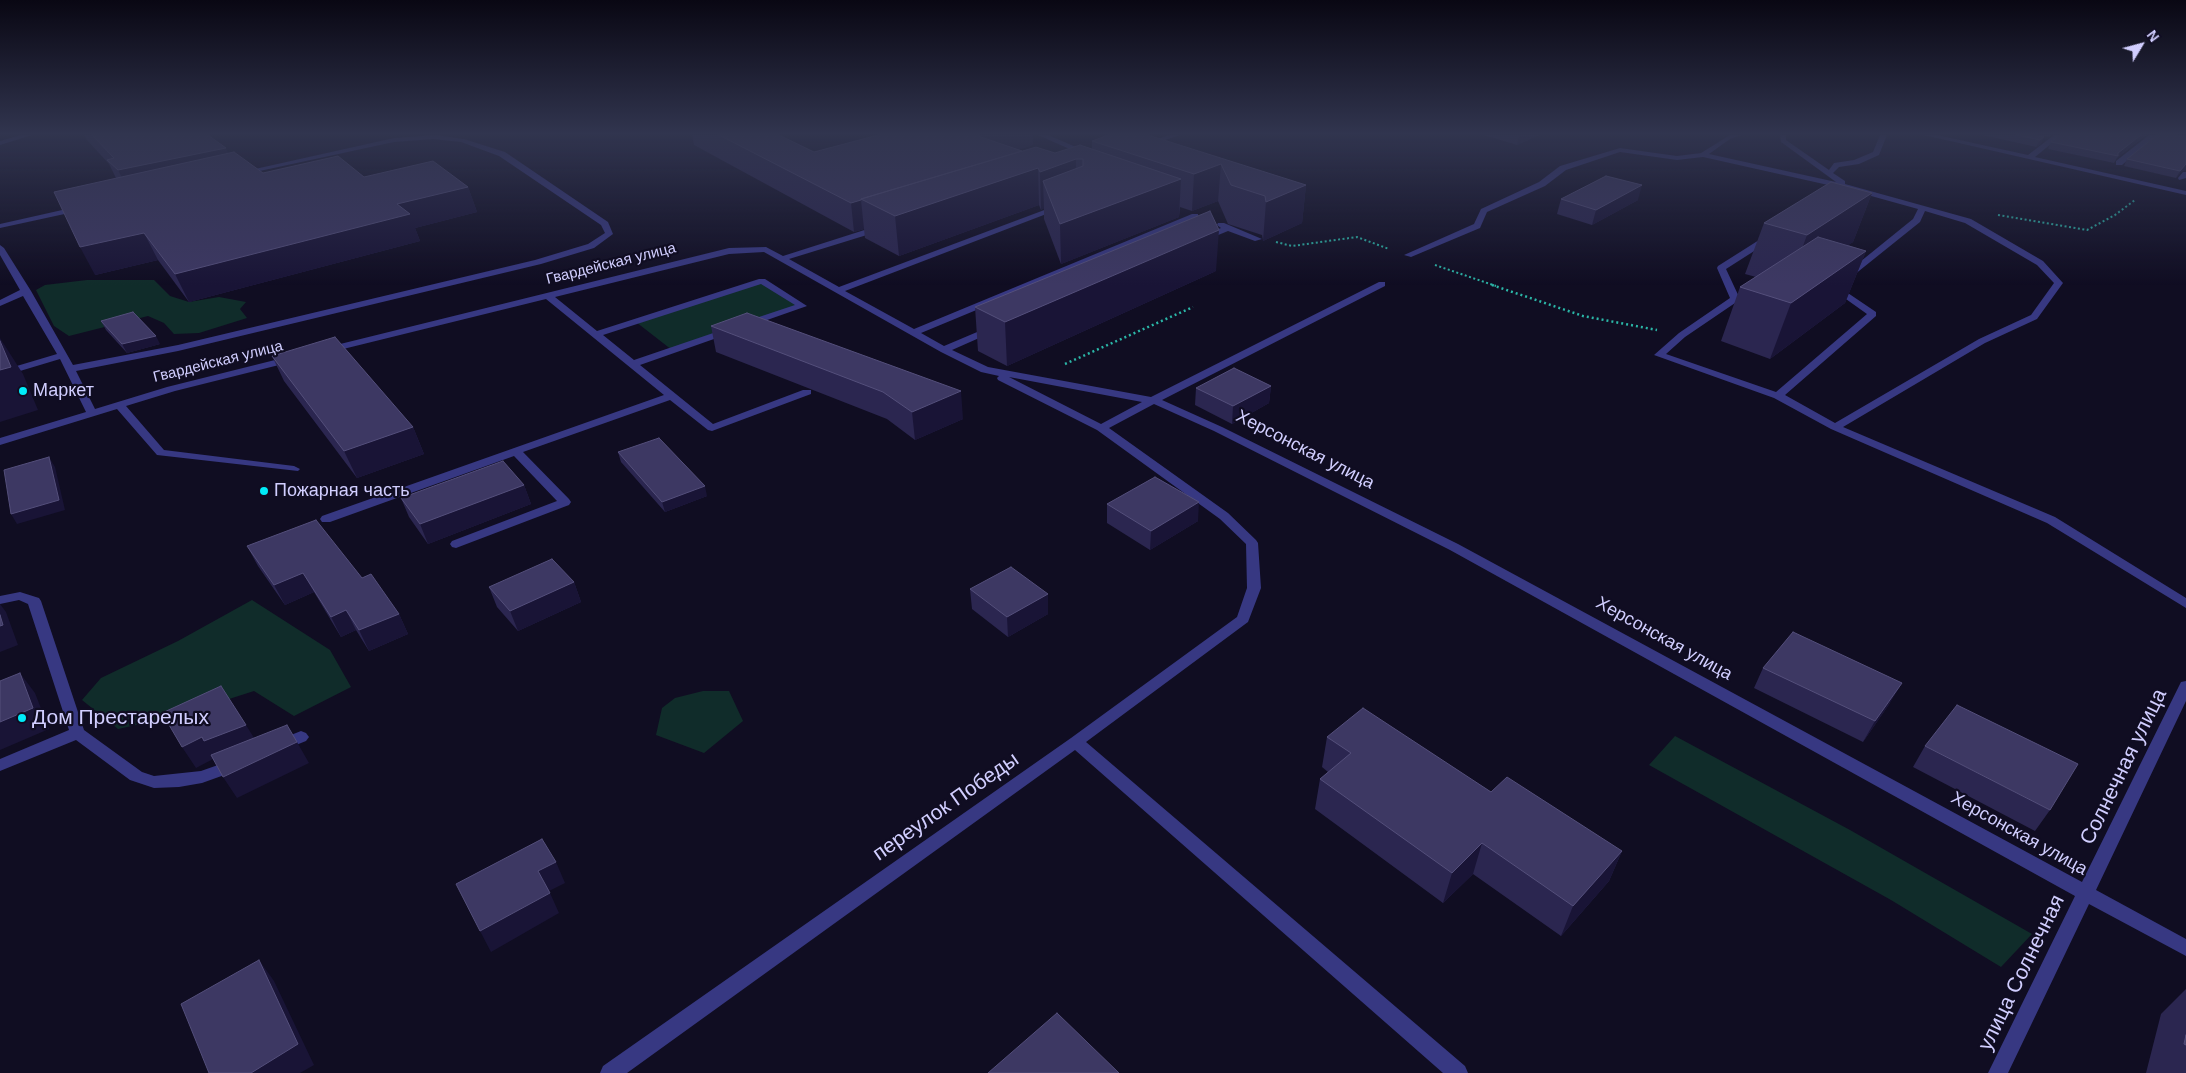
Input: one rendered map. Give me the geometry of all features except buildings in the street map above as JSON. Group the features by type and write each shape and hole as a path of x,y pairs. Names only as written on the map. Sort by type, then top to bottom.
{"street":[{"path":"70,369 178,348 538,262 591,246 609,234 606,224 548,185"},
{"path":"1408,256 1477,226 1484,212 1540,185"},
{"path":"1825,185 1968,221 2040,262 2059,283 2034,317 1982,341 1835,427"},
{"path":"1839,185 1844,190"},
{"path":"2150,185 2186,194"},
{"path":"839,290 1070,204"},
{"path":"0,226 86,207"},
{"path":"1778,396 1873,314 1833,287 1917,220 1922,208"},
{"path":"1186,213 1258,238"},
{"path":"913,332 1203,219"},
{"path":"782,259 885,227"},
{"path":"1191,244 1228,228"},
{"path":"1776,232 1721,268 1735,299 1682,335 1659,355 1778,396 1835,427 2051,520 2186,604"},
{"path":"0,248 63,355 92,414"},
{"name":"Гвардейская улица","path":"316,353 729,251 749,249 766,250 944,350 986,370"},
{"path":"596,334 762,281 802,306 633,364"},
{"path":"986,370 1101,428 1235,357 1382,284"},
{"path":"0,303 26,291"},
{"path":"547,295 712,428 807,392"},
{"path":"944,350 999,326"},
{"path":"0,374 63,355"},
{"name":"Гвардейская улица","path":"0,442 171,389 297,358"},
{"name":"Херсонская улица","path":"986,370 1030,380 1155,401 1218,429 1454,547 2186,948"},
{"path":"326,519 670,396"},
{"path":"119,405 161,453 294,469"},
{"name":"переулок Победы","path":"610,1073 1076,742 1243,619 1254,588 1252,543 1224,516 1101,428"},
{"path":"456,544 565,502 516,451"},
{"path":"0,600 20,596 34,601 77,733 136,776 154,782 179,781 202,777 250,758"},
{"name":"Солнечная улица","path":"2087,893 2186,686"},
{"path":"0,765 77,733"},
{"path":"267,751 301,737"},
{"path":"1076,742 1458,1073"},
{"name":"улица Солнечная","path":"1998,1073 2087,893"}],"path":[{"path":"1990,213 2087,230 2115,215 2154,186"},
{"path":"1258,238 1292,246 1357,237 1583,316 1682,335"},
{"path":"1030,380 1193,307"}],"green space":[{"path":"87,280 154,280 170,296 189,302 219,297 246,302 240,309 247,318 199,333 174,334 164,323 148,316 69,336 54,326 36,290 45,285"},
{"path":"762,281 802,306 672,350 636,322"},
{"path":"252,600 330,650 351,687 294,716 254,691 173,717 118,729 82,700 101,678 178,641"},
{"path":"703,691 729,691 743,721 704,753 656,735 662,708 675,698"},
{"path":"1675,736 1850,830 2032,934 2001,967 1891,900 1649,765"}],"place":[{"name":"Маркет","path":"23,391"},
{"name":"Пожарная часть","path":"264,491"},
{"name":"Дом Престарелых","path":"22,718"}]}
